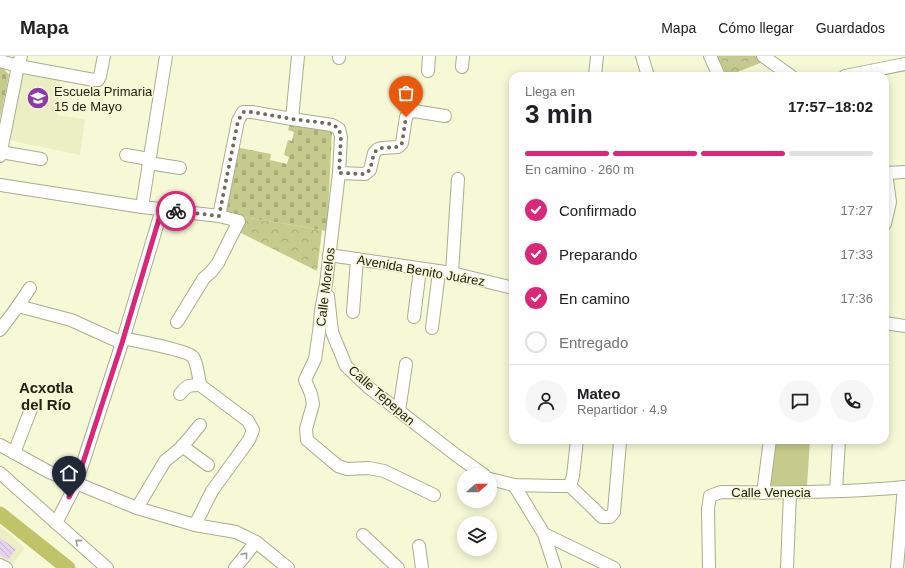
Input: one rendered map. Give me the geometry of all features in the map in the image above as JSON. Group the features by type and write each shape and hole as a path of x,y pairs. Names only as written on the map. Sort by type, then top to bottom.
{"street":[{"path":"0,61 20,61 98,80 104,56"},
{"path":"142,206 166,56"},
{"path":"219,216 238,121 243,112 252,112 292,119 298,56"},
{"path":"428,71 429,56"},
{"path":"595,72 597,56"},
{"path":"642,56 647,72"},
{"path":"710,56 717,72"},
{"path":"763,56 776,61 787,72"},
{"path":"0,156 20,61"},
{"path":"865,72 905,64"},
{"path":"339,173 365,174 370,170 374,153 378,149 398,147 402,143 406,117 409,113 414,111 445,116"},
{"name":"Calle Morelos","path":"292,119 332,124 339,129 341,137 339,173 319,332 314,359 305,380 311,394 313,404 306,429 307,440 338,466 347,469 369,468 384,471 434,494"},
{"path":"0,152 41,159"},
{"path":"126,155 180,168"},
{"path":"889,173 905,172"},
{"path":"452,273 458,179"},
{"path":"0,185 219,216 239,221 218,263 212,272 204,278 177,322"},
{"path":"889,196 889,206"},
{"path":"56,523 76,484 122,341 162,209"},
{"name":"Avenida Benito Juárez","path":"329,255 452,273 509,287"},
{"path":"353,312 357,259"},
{"path":"414,317 420,269"},
{"path":"432,328 439,272"},
{"name":"Calle Tepepan","path":"326,284 332,332 346,366 368,387 474,468"},
{"path":"0,330 30,288"},
{"path":"18,306 71,320 122,341 166,347 189,354 195,361 200,385"},
{"path":"889,324 905,326"},
{"path":"399,411 406,364"},
{"path":"180,394 190,385 200,385 248,421 253,430 250,440 212,491 195,525"},
{"path":"31,409 5,451 76,484 137,508 195,525 236,532 256,542 288,568"},
{"path":"137,508 165,461 182,446 200,425"},
{"path":"570,486 573,476 577,444"},
{"path":"497,481 514,485 570,486 602,517 610,517 614,512 620,444"},
{"path":"763,493 769,444"},
{"path":"836,492 839,444"},
{"path":"182,446 208,465"},
{"path":"0,473 107,568"},
{"path":"514,485 544,534 555,568"},
{"path":"897,568 905,487"},
{"name":"Calle Venecia","path":"709,568 708,509 710,496 721,492 836,492 905,487"},
{"path":"787,568 790,493"},
{"path":"544,534 614,568"},
{"path":"363,535 398,568"},
{"path":"235,568 256,542"},
{"path":"419,546 422,568"},
{"path":"0,565 6,568"}],"shaded area":[{"name":"Escuela Primaria 15 de Mayo","path":"22,75 60,80 57,115 85,119 80,155 8,140"},
{"path":"0,526 25,548 13,564 0,557"}],"green space":[{"path":"717,56 756,56 763,62 737,72 725,72"},
{"path":"0,68 3,68 9,75 0,118"},
{"path":"290,123 332,132 327,232 225,214 235,147 271,154 270,160 287,164 289,157 284,155 288,140 292,141 294,132 288,130"},
{"path":"225,214 322,230 317,271 235,230"},
{"path":"771,444 810,444 807,486 767,485"}],"building":[{"path":"0,538 16,549 8,560 0,554"}],"waterway":[{"path":"0,514 68,568"}],"way so far":[{"path":"176,211 219,216 238,121 243,112 252,112 332,124 339,129 341,137 339,173 365,174 370,170 374,153 378,149 398,147 402,143 406,117"}],"place":[{"name":"Escuela Primaria 15 de Mayo","path":"38,98"}],"district":[{"name":"Acxotla del Río","path":"46,396"}],"route":[{"path":"69,497 76,484 122,343 162,209 176,211"}]}
